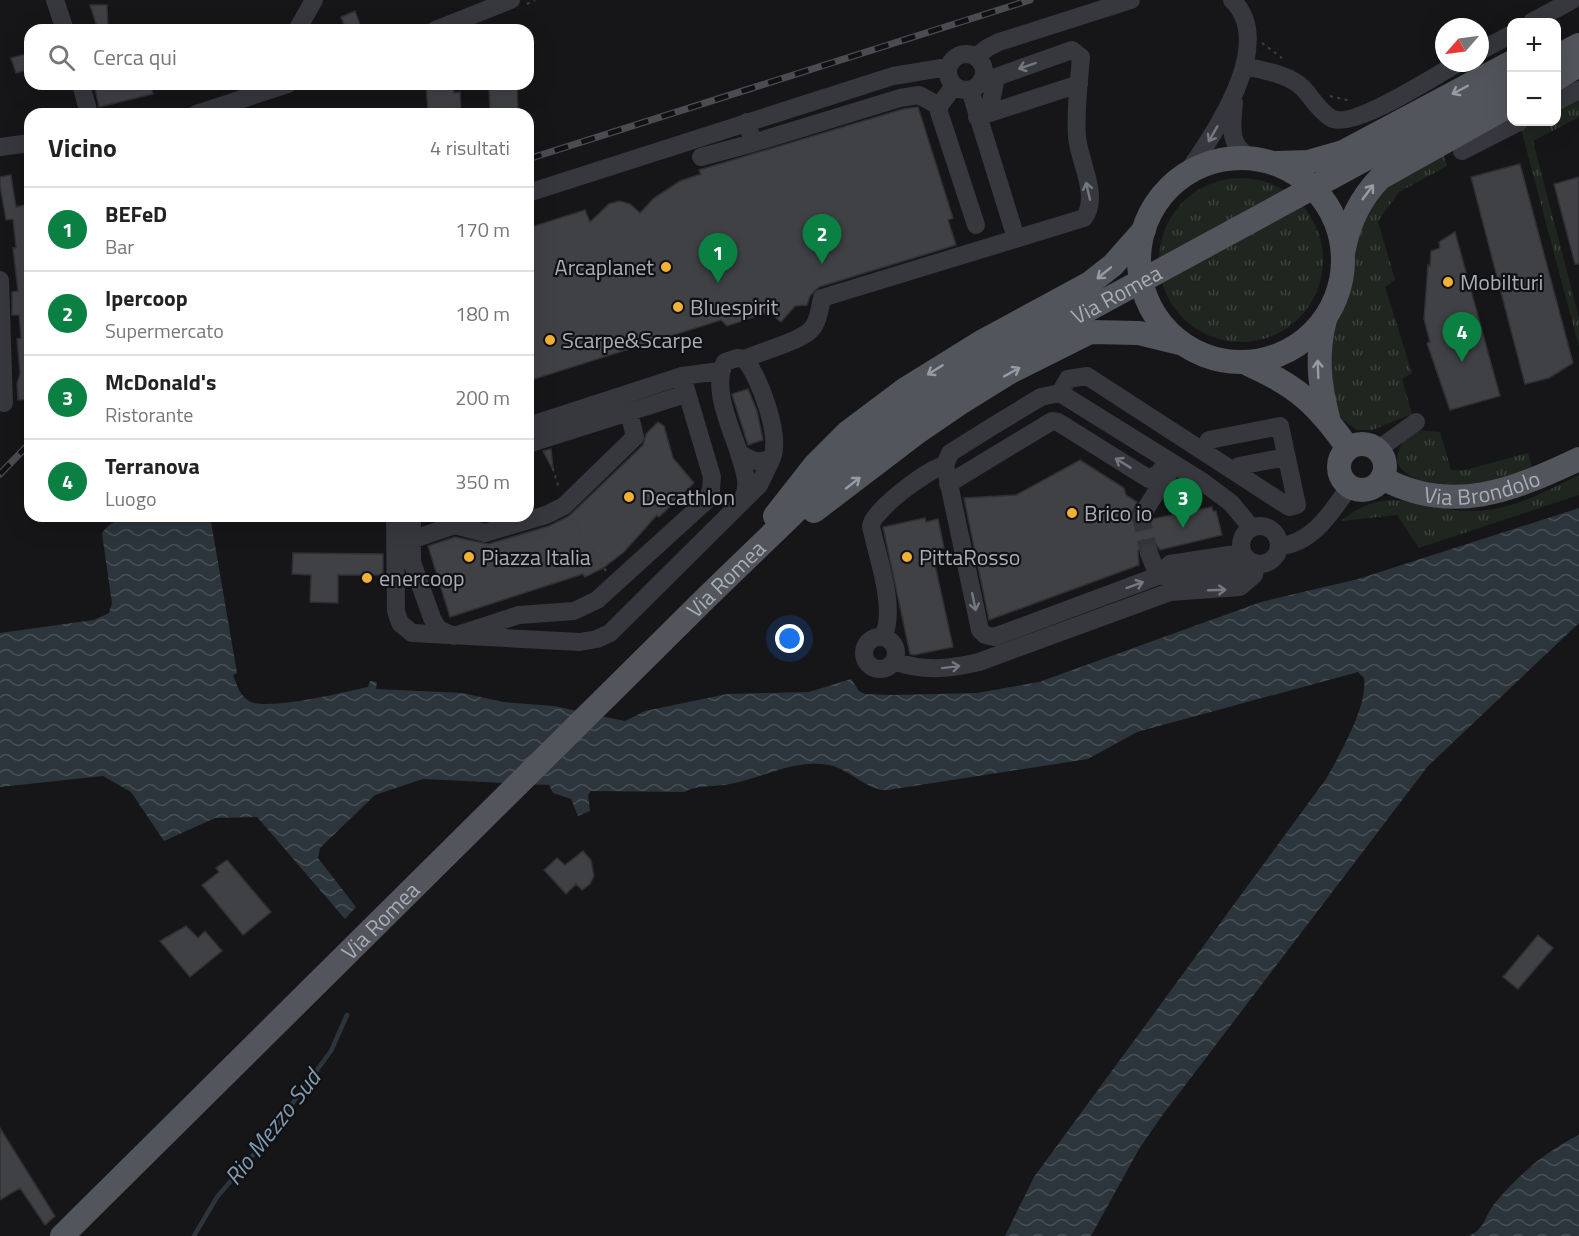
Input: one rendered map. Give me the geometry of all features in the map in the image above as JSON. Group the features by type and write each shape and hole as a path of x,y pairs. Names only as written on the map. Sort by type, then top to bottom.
{"main road":[{"path":"1561,39 1579,32"},
{"path":"1561,55 1579,45"},
{"path":"708,596 815,465 848,432 904,390 973,347 1090,284 1113,265 1144,230 1161,199 1186,174 1218,161 1308,162 1342,152 1507,65"},
{"path":"1561,76 1579,65"},
{"name":"Via Romea","path":"62,1236 708,596 857,452 945,386 1507,84"},
{"path":"1328,420 1319,380 1318,360 1326,317 1337,291 1354,213 1368,190 1380,178 1507,107"},
{"path":"1263,161 1297,175 1318,192 1333,215 1342,240 1341,266"},
{"path":"1144,230 1140,261 1144,292 1159,321 1181,343"},
{"path":"1248,364 1264,362 1301,343 1326,317"},
{"path":"708,596 750,571 809,514 919,431 1010,372 1090,332 1139,333 1181,343 1205,356 1248,364 1301,392 1328,420 1348,448"},
{"path":"1360,444 1377,450 1385,466 1382,478 1368,489 1350,486 1340,470 1341,458 1348,448 1360,444"},
{"name":"Via Brondolo","path":"1382,478 1420,495 1465,497 1519,486 1579,459"}],"street":[{"path":"55,0 63,24"},
{"path":"300,24 314,0"},
{"path":"450,24 511,0"},
{"path":"976,57 999,42 1131,0"},
{"path":"1186,174 1215,130 1235,92 1244,66 1248,32 1242,14 1232,0"},
{"path":"1539,18 1572,0"},
{"path":"1489,46 1507,37"},
{"path":"742,501 748,491 748,483 720,388 720,371 725,362 737,358 745,359 766,349 798,341 813,328 822,298 1084,218 1091,208 1077,137 1081,57 1072,50 996,77 991,102 985,114"},
{"path":"939,106 962,88 978,86 983,75 982,65 976,57 960,55 951,61 948,76 962,88 985,114 1016,238"},
{"path":"1244,66 1283,75 1302,87 1333,120 1344,121 1371,111 1442,72"},
{"path":"534,191 893,76 948,67"},
{"path":"985,114 1079,84"},
{"path":"83,90 87,108"},
{"path":"214,108 270,90"},
{"path":"1561,100 1579,90"},
{"path":"1235,92 1231,132 1234,144 1243,154 1263,161"},
{"path":"701,157 900,98 919,94 939,106"},
{"path":"939,106 940,118 976,225"},
{"path":"747,122 753,143"},
{"path":"1462,152 1511,126"},
{"path":"0,147 24,144"},
{"path":"0,280 4,403"},
{"path":"395,522 396,611 400,623 412,633 580,642 597,639 610,633 759,485 772,458 775,442 772,425 754,372 745,359"},
{"path":"534,442 629,412 684,385 720,371"},
{"path":"1060,393 1068,379 1088,376 1209,456 1289,507 1297,505 1280,426 1209,440 1209,456 1203,482"},
{"path":"534,424 684,385"},
{"path":"412,522 412,562 432,618 438,628 454,636 519,615 574,611 597,600 706,501 711,490 712,477 684,385"},
{"path":"1251,527 1231,503 1203,482 1060,393 1041,397 993,426 950,453 945,465 980,630 985,635 994,637 1158,576 1170,564 1249,559 1269,562 1279,546 1301,541 1317,529 1350,486"},
{"path":"534,519 564,506 635,437 629,412"},
{"path":"948,484 1052,422 1058,422 1149,479 1172,462"},
{"path":"1377,450 1416,423"},
{"path":"993,426 1006,448"},
{"path":"739,453 753,462 772,458"},
{"path":"1235,472 1239,466 1286,457"},
{"path":"1143,513 1172,462"},
{"path":"883,637 888,627 889,611 871,526 872,519 883,507 932,471 945,465"},
{"path":"706,501 727,516"},
{"path":"411,540 455,525 485,533 522,522"},
{"path":"1251,527 1268,527 1276,535 1279,546"},
{"path":"894,661 914,669 956,668 979,662 1170,592 1240,587 1254,575 1240,541 1251,527"},
{"path":"1149,553 1158,576"},
{"path":"515,638 519,615"},
{"path":"883,637 896,647 894,661 889,667 878,669 865,659 867,643 872,639 883,637"}],"path":[{"path":"1248,32 1283,58"},
{"path":"1323,91 1327,96 1357,103"}],"green space":[{"path":"1579,101 1579,117 1533,141 1579,318 1579,347 1521,129 1527,126 1561,126 1561,110"},
{"path":"1442,150 1447,166 1399,192 1378,221 1395,280 1385,287 1412,373 1402,379 1412,414 1372,430 1357,430 1335,414 1329,401 1330,332 1343,304 1350,275 1353,241 1384,183"},
{"path":"1241,178 1272,184 1299,202 1317,229 1323,260 1317,291 1299,318 1272,336 1241,342 1210,336 1183,318 1165,291 1159,260 1165,229 1183,202 1210,184"},
{"path":"1418,430 1440,432 1451,470 1465,470 1528,453 1532,468 1500,478 1461,485 1424,482 1408,475 1397,463 1398,452 1402,444"},
{"path":"1579,475 1579,495 1419,548 1397,515 1341,521 1375,502 1391,500 1456,510 1490,510 1529,499"}],"water":[{"path":"1579,508 1579,623 1428,766 1161,1117 1139,1149 1091,1236 1005,1236 1034,1177 1326,779 1352,730 1362,702 1364,678 1358,672 1137,732 1088,759 888,790 873,787 829,765 803,764 737,782 699,787 684,792 591,791 588,795 590,811 578,816 571,799 553,793 549,785 423,779 375,795 320,848 318,858 356,907 345,919 257,817 215,818 164,841 131,792 103,776 0,787 0,633 94,620 109,613 112,603 102,534 109,525 116,522 211,522 237,673 233,675 242,694 251,702 275,704 308,699 368,687 370,681 377,682 376,689 463,693 503,702 554,706 625,721 645,711 727,694 809,692 851,679 859,691 865,694 892,695 977,693 1039,682 1261,602 1358,579"},
{"path":"1579,1135 1579,1236 1469,1236 1482,1226 1495,1203 1513,1183 1555,1148"}],"building":[{"path":"90,5 107,5 108,24 96,24"},
{"path":"355,11 360,24 344,24 341,17"},
{"path":"24,55 24,71 16,73 11,58"},
{"path":"95,90 152,90 153,94 99,107"},
{"path":"426,90 460,92 461,108 428,108"},
{"path":"489,90 517,90 518,108 490,108"},
{"path":"918,107 953,218 948,220 956,245 819,287 810,296 807,305 795,306 781,322 769,312 727,326 721,320 534,379 534,226 585,210 590,222 609,204 619,201 630,204 640,213 654,198 680,181 701,174 699,170 903,109"},
{"path":"1520,164 1573,363 1549,378 1525,384 1471,177"},
{"path":"11,175 16,207 24,205 24,400 18,400 17,383 20,374 17,339 21,338 19,315 12,315 12,292 18,291 13,248 16,248 13,219 6,220 0,177"},
{"path":"1579,177 1579,264 1575,264 1554,184"},
{"path":"1455,232 1500,396 1450,410 1427,343 1430,342 1424,319 1431,251 1440,248 1439,242"},
{"path":"748,389 757,411 763,440 748,445 732,394"},
{"path":"658,422 664,426 673,458 694,483 659,517 657,515 624,552 603,568 585,577 583,574 450,617 428,546 455,537 488,544 549,526 569,516 643,445 646,434"},
{"path":"551,449 553,468 543,451"},
{"path":"1080,460 1124,488 1126,495 1137,502 1132,513 1137,523 1143,524 1152,519 1212,507 1213,511 1216,511 1222,535 1160,550 1156,544 1145,542 1138,551 1139,565 989,620 964,498 1016,495"},
{"path":"925,518 926,522 938,519 944,548 932,551 953,647 914,655 910,654 883,527"},
{"path":"293,553 383,554 383,575 338,575 338,603 310,602 311,575 292,574"},
{"path":"583,851 591,860 594,876 590,884 582,890 576,884 566,894 544,870 557,858 565,865"},
{"path":"227,860 271,912 243,935 202,885 219,872 216,868"},
{"path":"186,926 198,938 205,931 222,951 190,977 160,941"},
{"path":"1538,935 1553,948 1518,989 1503,977"},
{"path":"0,1128 55,1216 45,1225 20,1188 0,1200"}],"waterway":[{"name":"Rio Mezzo Sud","path":"194,1236 217,1197 261,1146 331,1051 347,1015"}],"tunnel":[{"path":"1143,513 1141,517 1149,553"}],"railway":[{"path":"534,157 1030,0"},
{"path":"0,474 24,449"}],"place":[{"name":"Ipercoop","path":"822,264"},
{"name":"Arcaplanet","path":"666,267"},
{"name":"Mobilturi","path":"1448,282"},
{"name":"BEFeD","path":"718,283"},
{"name":"Bluespirit","path":"678,307"},
{"name":"Scarpe&Scarpe","path":"550,340"},
{"name":"Terranova","path":"1462,362"},
{"name":"Decathlon","path":"629,497"},
{"name":"Brico io","path":"1072,513"},
{"name":"McDonald's","path":"1183,528"},
{"name":"Piazza Italia","path":"469,557"},
{"name":"PittaRosso","path":"907,557"},
{"name":"enercoop","path":"367,578"}]}
